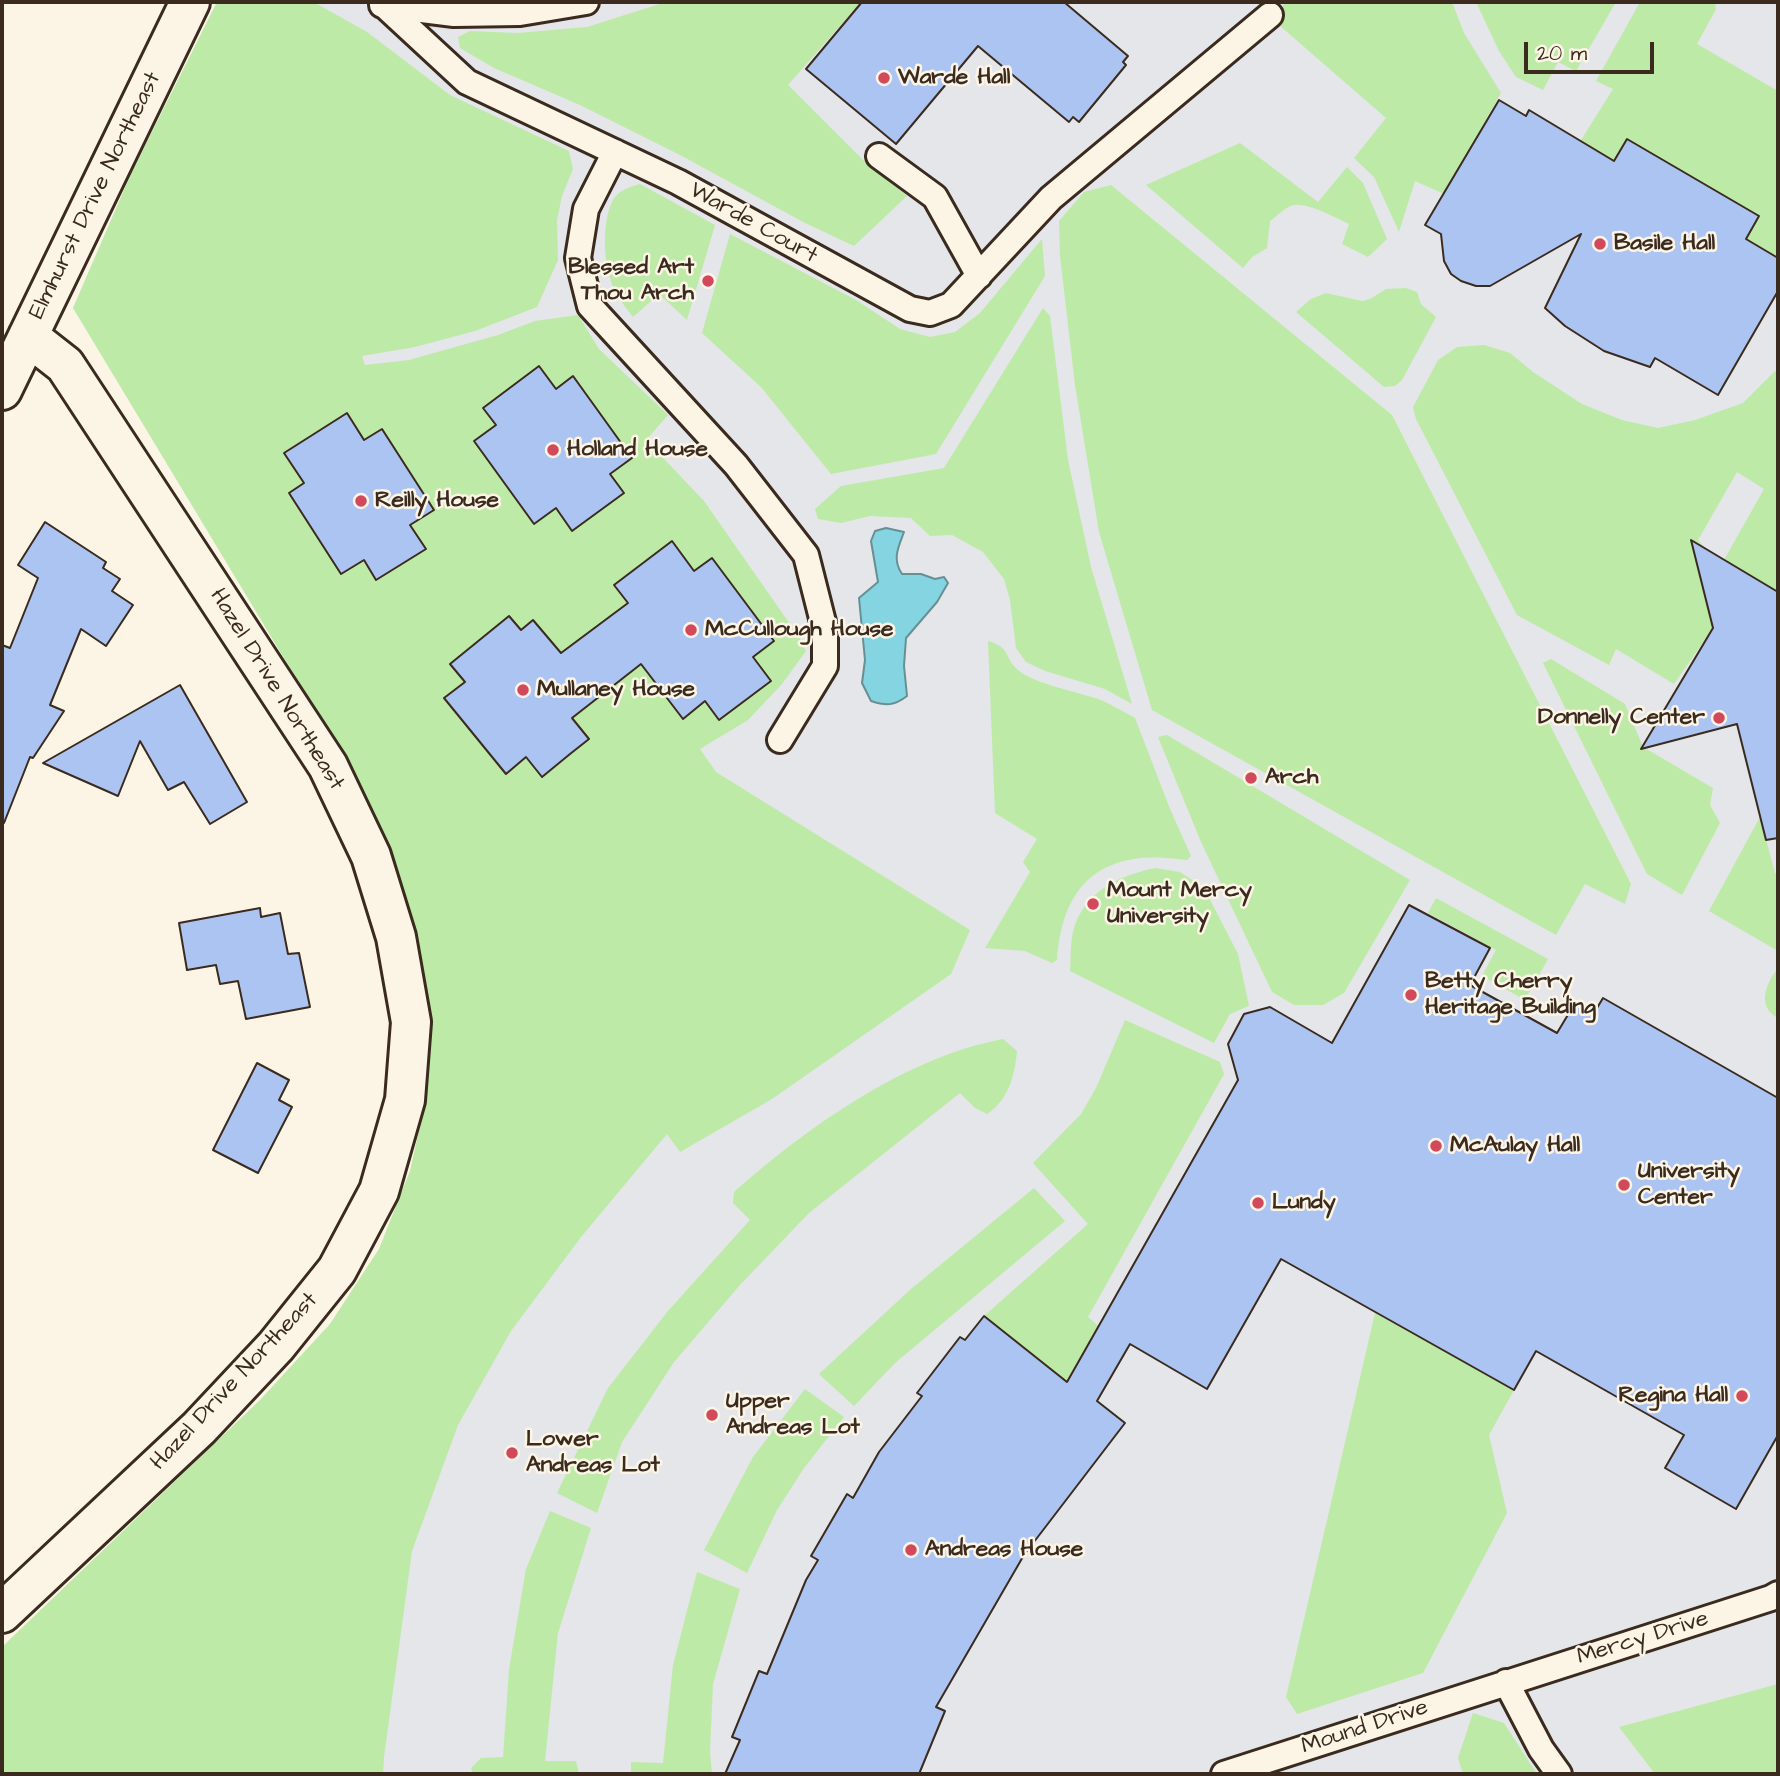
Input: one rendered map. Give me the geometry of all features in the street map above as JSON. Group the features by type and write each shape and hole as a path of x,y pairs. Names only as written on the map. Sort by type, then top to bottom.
{"street":[{"name":"Elmhurst Drive Northeast","path":"2,390 190,2"},
{"name":"Hazel Drive Northeast","path":"2,1613 199,1428 276,1346 337,1270 379,1191 405,1100 411,1022 396,937 371,856 328,766 65,365 28,336"}],"lane":[{"path":"380,4 454,14 520,13 586,2"},
{"name":"Warde Court","path":"380,4 467,82 678,183 909,309 930,313 951,305 1051,198 1270,15"},
{"path":"615,152 586,209 578,258 590,306 736,465 806,555 825,630 825,666 780,740"},
{"path":"879,156 935,197 979,276"},
{"name":"Mercy Drive","path":"1506,1682 1778,1594"},
{"path":"1506,1682 1541,1749 1559,1774"},
{"name":"Mound Drive","path":"1235,1773 1506,1682"}],"shaded area":[{"name":"Mount Mercy University","path":"217,2 1778,2 1778,1774 2,1774 2,1647 260,1400 330,1324 379,1249 410,1171 425,1104 431,1021 417,939 397,869 343,756 73,308 130,176"}],"green space":[{"path":"217,2 312,2 367,32 450,95 569,151 573,169 562,196 557,220 558,260 537,307 475,331 415,347 362,356 365,365 409,360 498,335 535,321 578,315 599,349 668,415 646,440 704,501 806,651 782,684 748,720 700,749 716,772 970,930 951,974 772,1099 680,1152 667,1134 581,1237 511,1331 458,1425 412,1551 383,1774 2,1774 2,1647 260,1400 330,1324 379,1249 410,1171 425,1104 431,1021 417,939 397,869 371,810 343,756 73,308 130,176"},
{"path":"666,2 861,2 788,85 864,161 907,196 854,246 805,223 680,155 580,105 494,68 460,48 458,37 470,31 517,33 587,27"},
{"path":"1284,2 1452,2 1464,33 1501,93 1444,194 1415,181 1399,232 1374,177 1354,158 1386,118 1279,25"},
{"path":"1476,2 1616,2 1576,71 1558,62 1543,90 1516,77 1499,51"},
{"path":"1640,2 1715,2 1716,9 1697,44 1778,91 1778,257 1746,239 1627,140 1611,165 1578,145 1613,89 1596,81"},
{"path":"1240,143 1318,202 1347,167 1363,183 1387,239 1368,257 1342,244 1349,224 1315,209 1294,205 1270,221 1267,248 1252,257 1243,268 1146,185"},
{"path":"640,184 715,225 687,320 659,294 633,317 611,281 605,245 609,209 618,194"},
{"path":"1111,185 1392,415 1631,884 1625,904 1585,884 1556,935 1152,710 1099,532 1075,385 1060,256 1059,221 1084,192"},
{"path":"730,234 856,300 900,329 930,337 955,332 980,313 1042,239 1045,276 936,454 831,474 761,387 702,333"},
{"path":"1406,288 1417,292 1421,304 1436,317 1402,380 1395,386 1384,387 1296,312 1311,299 1326,293 1362,301 1386,289"},
{"path":"1043,308 1050,316 1068,460 1091,567 1132,704 1105,689 1045,671 1026,662 1016,648 1010,600 1004,579 983,552 952,535 930,536 911,518 870,516 841,523 818,519 815,509 841,486 944,468"},
{"path":"1484,345 1510,353 1533,372 1582,404 1622,420 1658,428 1695,420 1743,403 1775,371 1778,372 1778,592 1724,560 1764,489 1737,472 1698,540 1707,550 1697,566 1713,628 1674,684 1616,649 1609,665 1517,615 1416,419 1413,407 1438,360 1457,347"},
{"path":"988,641 1000,646 1014,666 1025,675 1045,684 1101,700 1135,718 1191,856 1187,860 1159,857 1134,859 1113,864 1095,874 1080,889 1069,908 1061,931 1057,960 1052,963 1025,951 985,948 1030,872 1023,862 1037,839 995,813"},
{"path":"1551,659 1625,704 1643,747 1713,788 1710,805 1720,823 1682,895 1647,874 1543,663"},
{"path":"1167,735 1410,880 1344,993 1323,1005 1294,1005 1272,992 1201,842 1158,737"},
{"path":"1760,817 1778,876 1778,951 1709,911"},
{"path":"1155,868 1180,872 1204,888 1238,954 1249,1006 1230,1014 1214,1043 1070,971 1073,932 1085,906 1115,881"},
{"path":"1436,898 1548,959 1525,1000 1482,976 1496,950 1428,913"},
{"path":"1778,968 1778,1018 1767,1008 1765,994"},
{"path":"1125,1020 1220,1062 1224,1074 1088,1317 1105,1332 1074,1387 984,1316 1088,1224 1033,1163 1081,1114 1096,1088"},
{"path":"1003,1039 1017,1051 1016,1060 1009,1087 994,1109 987,1114 975,1108 960,1093 809,1213 739,1286 674,1362 622,1442 597,1513 557,1493 608,1388 668,1311 750,1220 733,1203 734,1192 793,1143 859,1098 930,1062 966,1048"},
{"path":"1034,1188 1065,1221 895,1363 854,1406 819,1374 911,1289"},
{"path":"1375,1313 1514,1390 1489,1435 1507,1513 1423,1673 1297,1714 1286,1697"},
{"path":"805,1389 844,1417 804,1468 777,1510 747,1573 704,1550 753,1457"},
{"path":"550,1511 591,1528 558,1633 545,1761 576,1761 579,1774 473,1774 471,1768 481,1758 503,1757 509,1669 526,1569"},
{"path":"697,1572 740,1589 713,1684 710,1751 712,1774 631,1774 631,1762 663,1763 673,1665"},
{"path":"1778,1684 1778,1774 1655,1774 1619,1727"},
{"path":"1473,1713 1504,1723 1537,1774 1463,1774 1458,1758"}],"water":[{"path":"886,528 904,532 897,558 902,574 921,574 935,579 944,577 948,583 937,602 906,638 904,666 907,696 898,702 886,704 871,701 862,683 865,660 859,598 878,582 871,541 875,531"}],"building":[{"name":"Warde Hall","path":"862,2 1064,2 1128,56 1123,62 1126,65 1079,122 1073,117 1069,122 978,46 896,144 806,69"},
{"name":"Basile Hall","path":"1499,100 1526,116 1529,110 1614,161 1627,139 1759,216 1746,239 1778,258 1778,291 1718,395 1655,358 1650,367 1604,351 1565,326 1545,308 1581,234 1490,286 1476,286 1451,274 1444,261 1441,234 1425,225"},
{"name":"Holland House","path":"539,366 556,389 573,376 632,458 610,474 624,493 572,531 556,508 534,524 474,441 496,425 483,408"},
{"name":"Reilly House","path":"347,413 364,440 382,429 434,510 410,525 426,549 376,580 364,560 341,574 289,493 304,483 284,453"},
{"path":"45,522 106,562 103,568 120,579 112,591 133,605 106,646 81,629 50,705 64,711 33,758 30,757 2,823 2,645 10,648 38,578 18,565"},
{"name":"Donnelly Center","path":"1691,540 1778,592 1778,838 1766,840 1737,724 1641,749 1713,628"},
{"path":"672,541 694,571 712,558 774,641 753,657 771,681 719,720 705,701 683,719 641,664 572,718 589,739 542,777 526,757 506,774 444,698 465,682 450,664 509,616 521,630 533,620 561,653 628,603 614,585"},
{"path":"180,685 247,802 210,824 184,782 168,790 140,741 118,796 43,763"},
{"path":"1409,905 1490,948 1470,985 1557,1033 1575,1003 1594,1013 1603,998 1778,1098 1778,1435 1736,1509 1665,1468 1684,1435 1536,1351 1514,1390 1281,1259 1207,1389 1130,1344 1097,1401 1125,1423 1024,1555 936,1707 945,1711 919,1774 725,1774 740,1740 732,1737 759,1671 767,1674 806,1580 818,1560 811,1556 847,1494 853,1498 879,1452 922,1396 917,1393 960,1337 965,1340 984,1316 1067,1382 1238,1080 1228,1044 1244,1014 1270,1007 1332,1043"},
{"path":"260,908 261,917 280,913 288,954 299,953 310,1007 246,1019 238,981 220,984 216,965 187,970 179,923"},
{"path":"257,1063 289,1080 279,1100 292,1107 258,1173 213,1150"}],"place":[{"name":"Warde Hall","path":"884,78"},
{"name":"Basile Hall","path":"1600,244"},
{"name":"Blessed Art Thou Arch","path":"708,281"},
{"name":"Holland House","path":"553,450"},
{"name":"Reilly House","path":"361,501"},
{"name":"McCullough House","path":"691,630"},
{"name":"Mullaney House","path":"523,690"},
{"name":"Donnelly Center","path":"1719,718"},
{"name":"Arch","path":"1251,778"},
{"name":"Mount Mercy University","path":"1093,904"},
{"name":"Betty Cherry Heritage Building","path":"1411,995"},
{"name":"McAulay Hall","path":"1436,1146"},
{"name":"University Center","path":"1624,1185"},
{"name":"Lundy","path":"1258,1203"},
{"name":"Regina Hall","path":"1742,1396"},
{"name":"Upper Andreas Lot","path":"712,1415"},
{"name":"Lower Andreas Lot","path":"512,1453"},
{"name":"Andreas House","path":"911,1550"}]}
